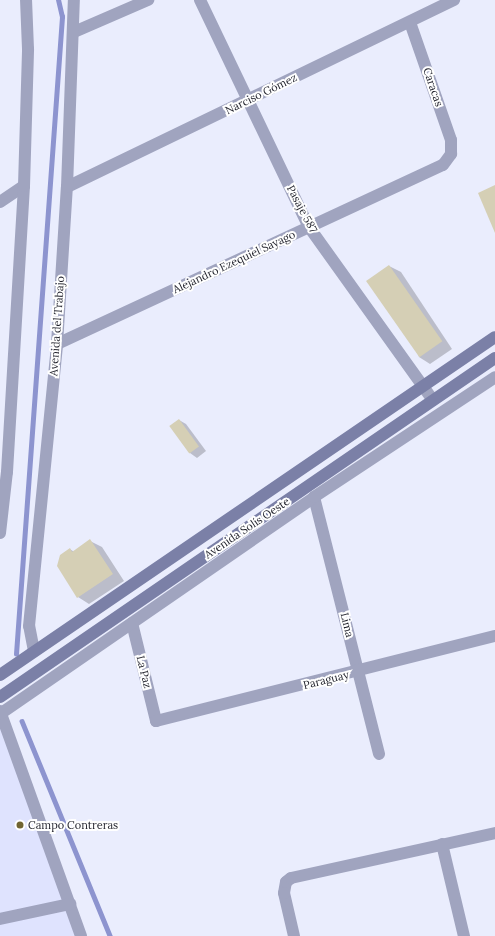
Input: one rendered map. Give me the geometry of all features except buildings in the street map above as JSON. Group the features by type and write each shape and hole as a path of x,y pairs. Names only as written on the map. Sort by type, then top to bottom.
{"main road":[{"name":"Avenida Solís Oeste","path":"0,674 495,337"},
{"name":"Avenida Solís Oeste","path":"0,697 495,358"}],"street":[{"path":"0,533 24,186 28,49 26,0"},
{"name":"Avenida del Trabajo","path":"34,651 29,626 57,344 67,188 74,0"},
{"path":"74,32 148,0"},
{"name":"Pasaje 587","path":"200,0 309,227 433,400"},
{"name":"Narciso Gómez","path":"67,188 454,0"},
{"name":"Caracas","path":"410,22 451,140 451,154"},
{"name":"Alejandro Ezequiel Sayago","path":"57,344 186,286 309,227 443,166 451,154"},
{"path":"0,202 24,186"},
{"path":"82,936 0,712 314,497 495,377"},
{"name":"Lima","path":"314,497 379,754"},
{"name":"La Paz","path":"132,623 156,722"},
{"name":"Paraguay","path":"156,722 495,636"},
{"path":"294,936 284,893 286,882 291,878 495,832"},
{"path":"442,844 464,936"},
{"path":"0,919 70,904"}],"shaded area":[{"name":"Campo Contreras","path":"0,714 79,936 0,936"}],"waterway":[{"path":"16,654 62,17 58,0"},
{"path":"22,721 110,936"}],"place":[{"name":"Campo Contreras","path":"20,825"}]}
